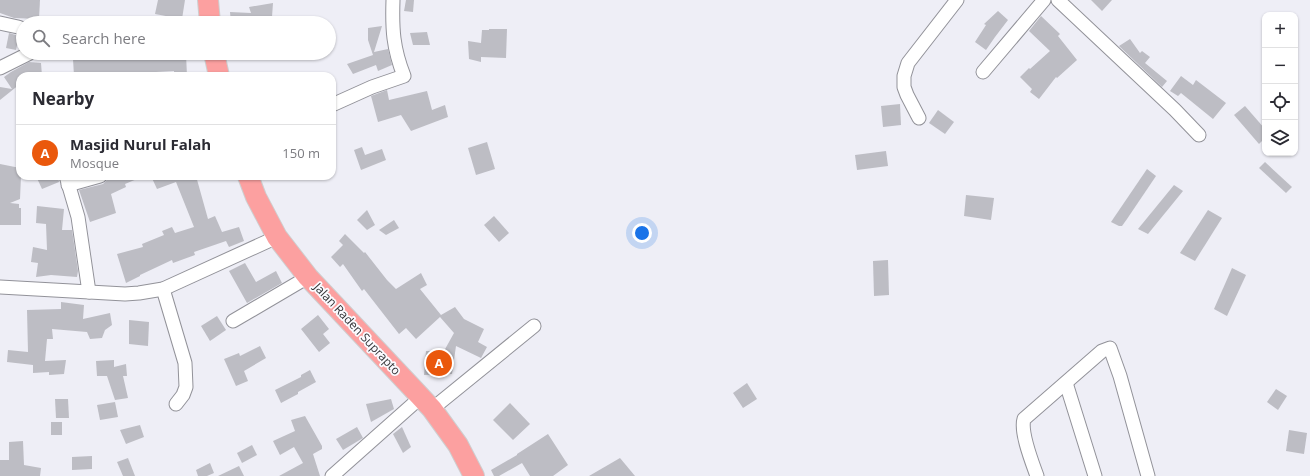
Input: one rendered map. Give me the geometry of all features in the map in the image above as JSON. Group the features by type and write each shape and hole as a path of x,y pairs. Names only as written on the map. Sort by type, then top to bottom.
{"highway":[{"path":"208,0 209,16"},
{"path":"216,60 218,72"},
{"name":"Jalan Raden Suprapto","path":"250,180 256,197 277,237 308,277 427,403 458,445 474,476"}],"street":[{"path":"336,103 372,87 404,76 395,48 392,28 393,0"},
{"path":"919,118 906,95 904,86 904,76 908,63 957,0"},
{"path":"984,72 1044,0"},
{"path":"1058,0 1199,134"},
{"path":"0,23 16,27"},
{"path":"0,68 16,60"},
{"path":"67,180 78,217 89,292"},
{"path":"0,287 125,294 163,289 277,237"},
{"path":"233,321 308,277"},
{"path":"163,289 185,364 186,388 184,395 176,404"},
{"path":"332,476 427,403 534,326"},
{"path":"1036,476 1024,433 1024,419 1102,351 1110,348 1120,376 1148,476"},
{"path":"1066,383 1095,476"}],"building":[{"path":"0,0 40,0 39,16 16,16 16,18 14,18 0,13"},
{"path":"158,0 185,0 182,16 166,16 155,14"},
{"path":"406,0 414,0 413,12 404,11"},
{"path":"1091,0 1112,0 1102,11"},
{"path":"273,3 272,16 230,16 230,12 251,13 249,7"},
{"path":"998,11 1008,20 986,50 975,42 986,25 984,24"},
{"path":"1041,16 1060,34 1058,36 1077,60 1057,78 1056,77 1039,99 1030,92 1032,89 1020,77 1050,51 1029,31"},
{"path":"382,26 374,52 388,49 392,65 378,71 376,65 353,74 347,64 373,55 368,40 368,28"},
{"path":"507,29 506,58 481,57 481,62 469,59 468,41 481,43 482,30"},
{"path":"427,32 430,45 413,45 410,33"},
{"path":"9,33 16,35 16,50 6,48"},
{"path":"1130,39 1140,53 1142,51 1150,57 1145,63 1167,81 1162,87 1119,46"},
{"path":"73,60 186,60 187,72 74,72"},
{"path":"29,62 41,63 42,72 16,72 16,87 0,100 0,87 12,89 4,77"},
{"path":"1181,76 1193,85 1196,80 1226,103 1213,119 1181,93 1178,96 1170,91"},
{"path":"387,90 389,100 427,91 432,110 445,105 448,117 411,131 401,115 378,122 371,96"},
{"path":"900,104 901,125 883,127 881,106"},
{"path":"1245,106 1262,126 1262,141 1259,144 1234,115"},
{"path":"938,110 954,122 945,134 929,123"},
{"path":"487,142 495,169 476,175 468,148"},
{"path":"362,147 365,155 382,149 386,160 361,170 354,150"},
{"path":"886,151 888,166 857,170 855,155"},
{"path":"1265,162 1292,187 1286,193 1259,168"},
{"path":"0,164 16,167 16,180 21,180 20,199 10,203 19,204 19,208 21,208 21,225 0,225"},
{"path":"1147,169 1156,176 1127,219 1122,226 1111,222"},
{"path":"38,180 59,180 59,182 42,189"},
{"path":"134,180 125,184 126,187 111,194 116,213 90,222 79,190 103,184 106,181"},
{"path":"153,180 197,180 208,219 215,216 222,232 239,227 244,241 229,247 226,241 194,252 195,255 173,263 172,260 126,283 117,254 143,247 142,244 164,235 162,231 172,227 175,233 194,227 176,182 157,189"},
{"path":"1174,185 1183,191 1148,234 1138,229"},
{"path":"966,195 994,198 991,220 964,216"},
{"path":"37,206 64,209 62,230 72,230 78,271 77,277 51,275 36,277 38,263 31,262 33,247 47,250 46,224 36,223"},
{"path":"367,210 375,225 367,230 357,220"},
{"path":"1208,210 1222,218 1195,261 1180,253"},
{"path":"494,216 509,233 499,242 484,225"},
{"path":"394,220 399,228 386,235 379,230"},
{"path":"345,234 364,253 365,252 396,289 421,273 427,285 420,289 441,315 455,307 464,319 484,329 478,342 487,347 481,358 456,346 452,374 424,375 426,351 444,351 454,333 440,317 416,339 406,328 399,334 364,289 362,291 343,264 340,267 331,257 343,245 339,241"},
{"path":"888,260 889,295 874,296 873,261"},
{"path":"245,263 256,282 276,271 282,283 247,303 229,271"},
{"path":"1232,268 1246,275 1227,316 1214,309"},
{"path":"61,302 84,305 83,319 110,313 112,325 105,330 102,338 90,339 87,332 52,329 53,339 47,339 45,361 66,360 64,374 49,375 49,372 33,373 33,365 7,362 8,350 28,352 27,310 61,309"},
{"path":"318,315 329,329 323,334 330,343 319,352 301,329"},
{"path":"217,316 226,330 210,341 201,326"},
{"path":"129,320 149,322 148,346 129,344"},
{"path":"260,346 266,358 244,371 248,381 236,386 224,359 239,353 240,356"},
{"path":"114,360 114,367 126,364 127,376 123,376 128,398 115,400 107,376 97,376 96,361"},
{"path":"310,370 316,382 281,403 275,390 301,377 301,375"},
{"path":"747,383 757,399 743,408 733,393"},
{"path":"1276,389 1287,396 1278,410 1267,402"},
{"path":"55,399 68,399 69,418 56,418"},
{"path":"391,399 394,409 371,422 366,404"},
{"path":"115,402 118,417 100,420 97,405"},
{"path":"510,403 530,424 513,440 493,420"},
{"path":"305,416 322,446 322,449 313,454 320,476 279,476 303,463 294,447 280,455 273,441 295,431 291,420"},
{"path":"51,422 62,422 62,435 51,435"},
{"path":"140,425 144,437 126,444 120,430"},
{"path":"357,427 363,438 343,450 336,439"},
{"path":"402,427 411,447 403,453 393,434"},
{"path":"1289,430 1307,433 1304,454 1286,451"},
{"path":"548,434 568,465 553,476 530,476 522,463 499,476 494,476 491,470 517,455"},
{"path":"23,441 24,465 41,468 40,476 0,476 0,460 9,460 9,442"},
{"path":"252,445 257,455 242,463 237,453"},
{"path":"92,456 92,469 72,470 72,457"},
{"path":"128,458 135,476 123,476 117,462"},
{"path":"620,458 635,476 589,476"},
{"path":"210,463 214,473 207,476 198,476 196,470"},
{"path":"239,466 244,476 218,476"}],"place":[{"name":"Masjid Nurul Falah","path":"439,363"}]}
